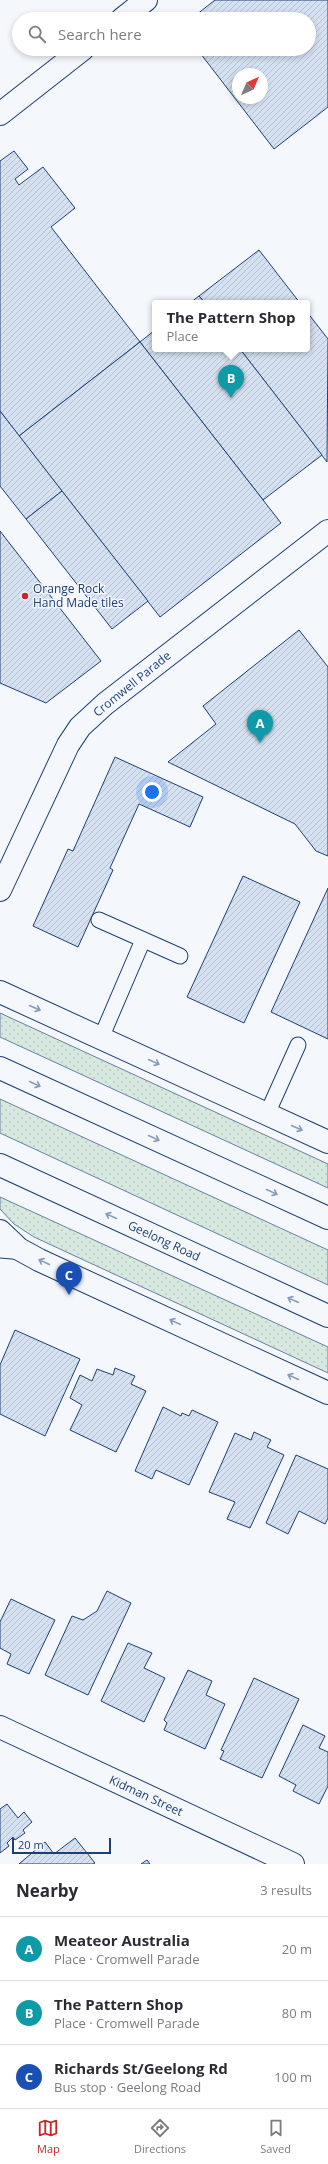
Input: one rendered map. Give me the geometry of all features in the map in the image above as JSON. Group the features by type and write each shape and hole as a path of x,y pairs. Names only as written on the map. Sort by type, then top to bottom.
{"main road":[{"path":"131,12 146,0"},
{"path":"0,114 74,56"},
{"name":"Cromwell Parade","path":"0,890 68,745 80,727 105,704 328,531"},
{"path":"0,992 328,1142"},
{"path":"0,1068 328,1218"},
{"name":"Geelong Road","path":"0,1166 328,1316"},
{"path":"0,1231 24,1252 328,1393"},
{"name":"Kidman Street","path":"0,1728 293,1864"}],"lane":[{"path":"99,920 180,956"},
{"path":"101,1038 143,940"},
{"path":"267,1114 298,1045"},
{"path":"0,1250 24,1252"}],"shaded area":[{"path":"0,1013 328,1164 328,1188 0,1037"},
{"path":"0,1099 328,1250 328,1285 0,1133"},
{"path":"0,1197 328,1347 328,1373 34,1237 14,1224 0,1209"}],"building":[{"path":"215,0 328,0 328,107 274,149 239,104 268,104 268,68 232,68 232,94 202,56 316,56 316,12 200,12"},
{"path":"14,151 28,169 15,179 19,185 43,167 75,208 51,227 140,342 19,436 0,411 0,161"},
{"path":"259,250 298,300 202,300 199,296"},
{"path":"199,296 202,300 194,300"},
{"path":"310,316 328,339 327,462 242,352 310,352"},
{"path":"152,332 152,352 242,352 322,455 263,500 140,342"},
{"path":"140,342 281,523 160,617 19,436"},
{"path":"0,411 62,491 26,519 0,486"},
{"path":"62,491 148,601 112,629 26,519"},
{"name":"Orange Rock Hand Made tiles","path":"0,531 101,661 46,703 0,683"},
{"path":"299,630 328,667 328,856 316,851 295,824 168,762 216,724 203,706"},
{"path":"115,757 203,797 190,827 139,804 110,868 113,870 78,947 33,926 68,849 73,851"},
{"path":"243,876 300,902 244,1023 187,997"},
{"path":"328,888 328,1039 271,1012"},
{"path":"15,1330 80,1359 45,1436 0,1414 0,1365"},
{"path":"115,1368 135,1376 131,1384 146,1391 116,1452 70,1430 82,1405 70,1398 80,1375 92,1381 97,1369 113,1375"},
{"path":"163,1407 181,1416 182,1413 189,1416 192,1410 218,1422 189,1485 156,1470 152,1479 135,1471"},
{"path":"254,1432 271,1440 267,1447 284,1455 250,1528 227,1519 235,1502 209,1492 235,1433 251,1440"},
{"path":"296,1455 328,1469 328,1518 325,1524 299,1511 288,1534 266,1523"},
{"path":"107,1591 131,1603 88,1695 45,1675 72,1616 83,1620 97,1611"},
{"path":"11,1599 55,1620 29,1674 7,1664 11,1654 0,1648 0,1622"},
{"path":"128,1643 152,1653 144,1668 165,1678 144,1722 101,1701"},
{"path":"188,1670 212,1681 206,1695 225,1704 205,1749 164,1730 167,1723 164,1720"},
{"path":"254,1678 299,1699 262,1778 220,1759 224,1751 221,1750"},
{"path":"303,1725 325,1736 319,1748 328,1752 328,1786 319,1804 293,1791 296,1785 279,1776"},
{"path":"7,1804 18,1818 24,1812 32,1822 23,1830 25,1833 15,1840 13,1837 7,1843 9,1846 0,1853 0,1809"},
{"path":"75,1838 95,1863 19,1864 45,1842 54,1854"},
{"path":"147,1860 150,1864 141,1864"}],"place":[{"name":"The Pattern Shop","path":"231,398"},
{"name":"Orange Rock Hand Made tiles","path":"25,596"},
{"name":"Meateor Australia","path":"260,743"},
{"name":"Richards St/Geelong Rd","path":"69,1295"}]}
